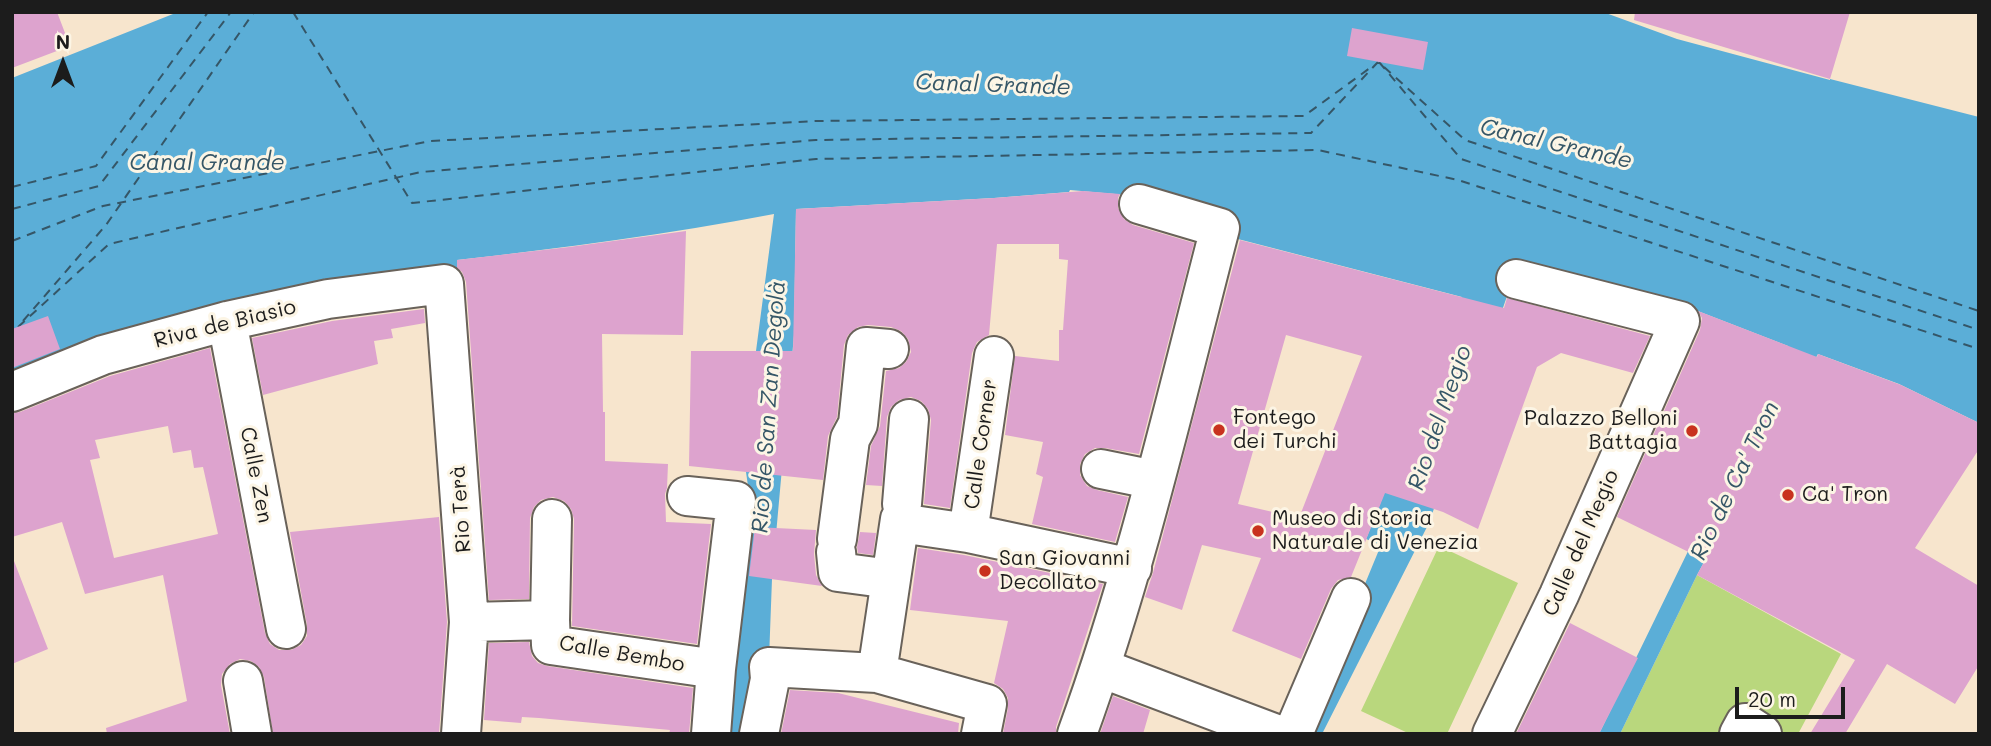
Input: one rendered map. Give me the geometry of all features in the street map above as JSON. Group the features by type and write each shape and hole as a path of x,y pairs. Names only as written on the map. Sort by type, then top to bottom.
{"street":[{"path":"1077,734 1132,568 1220,228 1139,204"},
{"name":"Calle del Megio","path":"1492,734 1559,595 1673,336 1516,279"},
{"name":"Riva de Biasio","path":"12,392 103,355 227,321 328,299 444,284"},
{"name":"Rio Terà","path":"444,284 469,622 461,734"},
{"name":"Calle Zen","path":"227,321 286,629"},
{"path":"889,349 866,347 858,425 850,439 836,546 838,572 891,579"},
{"name":"Calle Corner","path":"968,533 993,356"},
{"path":"877,673 901,515 909,419"},
{"path":"1101,469 1155,480"},
{"path":"687,496 736,501 711,734"},
{"path":"901,515 968,533 1132,568"},
{"name":"Calle Bembo","path":"552,519 551,645 716,669"},
{"path":"1293,734 1351,598"},
{"name":"Calle Bembo","path":"469,622 550,620"},
{"path":"760,734 770,679 769,667 877,673 987,704 982,731"},
{"path":"1101,668 1276,734"},
{"path":"243,681 252,734"},
{"path":"1740,734 1745,723 1762,734"}],"green space":[{"path":"1439,546 1518,583 1447,734 1410,734 1361,711"},
{"path":"1697,575 1841,654 1798,734 1620,734"}],"water":[{"name":"Canal Grande","path":"178,12 1603,12 1677,39 1979,117 1979,423 1899,384 1818,354 1697,575 1620,734 1599,734 1788,346 1690,308 1516,270 1429,523 1322,734 1303,734 1381,545 1366,539 1462,297 1234,238 1138,196 1070,190 994,198 796,209 794,335 772,579 769,659 755,734 720,734 749,493 746,472 756,351 774,214 616,240 457,260 458,277 12,378 12,78"}],"building":[{"path":"12,12 57,12 70,46 12,68"},
{"path":"1635,12 1850,12 1830,79 1634,20"},
{"path":"1352,28 1428,42 1423,70 1347,56"},
{"path":"1083,191 1120,194 1118,208 1124,219 1133,225 1194,243 1139,454 1095,448 1085,454 1080,464 1080,475 1087,486 1128,497 1115,542 1032,524 1043,477 1036,474 1043,442 1005,435 1015,356 1059,361 1059,330 1063,330 1068,260 1059,259 1059,244 997,244 989,335 977,342 972,353 950,508 924,504 931,420 928,409 921,401 911,397 899,400 891,407 887,417 882,486 866,485 871,446 880,426 886,371 899,368 911,352 908,339 901,331 891,327 868,325 858,327 848,335 844,345 837,417 828,436 823,480 689,466 691,351 793,351 796,209"},
{"path":"686,231 683,335 602,334 603,412 605,461 668,464 666,522 711,524 697,644 572,626 574,519 571,509 564,501 553,497 541,500 534,507 530,518 529,599 489,600 466,282 457,268 457,260"},
{"name":"Fontego dei Turchi","path":"1240,240 1504,308 1507,298 1650,336 1633,373 1561,353 1537,367 1478,529 1443,512 1385,493 1351,577 1338,580 1331,589 1301,659 1232,631 1261,558 1202,545 1182,610 1145,597","holes":["1286,335 1362,356 1299,518 1238,504"]},
{"path":"424,309 425,323 391,329 393,338 374,341 378,364 263,395 252,338 332,321"},
{"path":"1698,311 1817,357 1818,354 1901,385 1979,423 1979,449 1915,548 1979,586 1979,665 1955,704 1887,664 1845,734 1810,734 1855,660 1697,575 1705,560 1617,517 1700,330 1702,318"},
{"path":"48,316 60,349 12,368 12,329"},
{"path":"210,348 265,633 270,644 279,650 291,650 301,645 307,636 290,532 439,517 447,622 439,734 273,734 264,677 259,667 251,661 240,659 230,664 222,674 221,685 230,734 107,734 106,728 187,701 163,575 85,594 62,522 12,537 12,413 110,376","holes":["168,426 173,453 191,450 194,468 203,467 218,534 114,558 90,460 100,458 95,440"]},
{"path":"755,527 816,530 816,575 822,586 749,576"},
{"path":"860,532 876,533 873,555 858,553"},
{"path":"918,548 1103,584 1056,734 1003,734 1008,698 1003,689 994,683 1008,621 910,610"},
{"path":"14,561 48,649 12,664 12,562"},
{"path":"1570,623 1638,658 1599,734 1516,734"},
{"path":"529,642 532,656 538,663 547,666 693,688 689,734 669,734 670,730 539,718 522,717 521,723 484,720 489,643"},
{"path":"790,690 838,693 959,723 958,734 781,734"},
{"path":"1113,696 1150,710 1143,734 1100,734"}],"ferry route":[{"path":"12,187 96,166 208,12"},
{"path":"12,209 99,186 231,12"},
{"path":"23,321 106,225 254,12"},
{"path":"293,12 412,203 816,159 1318,150 1458,180 1979,349"},
{"path":"18,327 109,244 421,172 816,140 1311,133 1378,62"},
{"path":"1379,62 1461,159 1979,330"},
{"path":"12,241 103,206 430,141 816,121 1304,116 1374,65"},
{"path":"1384,67 1465,140 1979,311"}],"place":[{"name":"Fontego dei Turchi","path":"1219,430"},
{"name":"Palazzo Belloni Battagia","path":"1692,431"},
{"name":"Ca' Tron","path":"1788,495"},
{"name":"Museo di Storia Naturale di Venezia","path":"1258,531"},
{"name":"San Giovanni Decollato","path":"985,571"}],"water label":[{"name":"Rio de San Zan Degolà","path":"769,407"},
{"name":"Rio del Megio","path":"1440,418"},
{"name":"Rio de Ca' Tron","path":"1735,481"}]}
